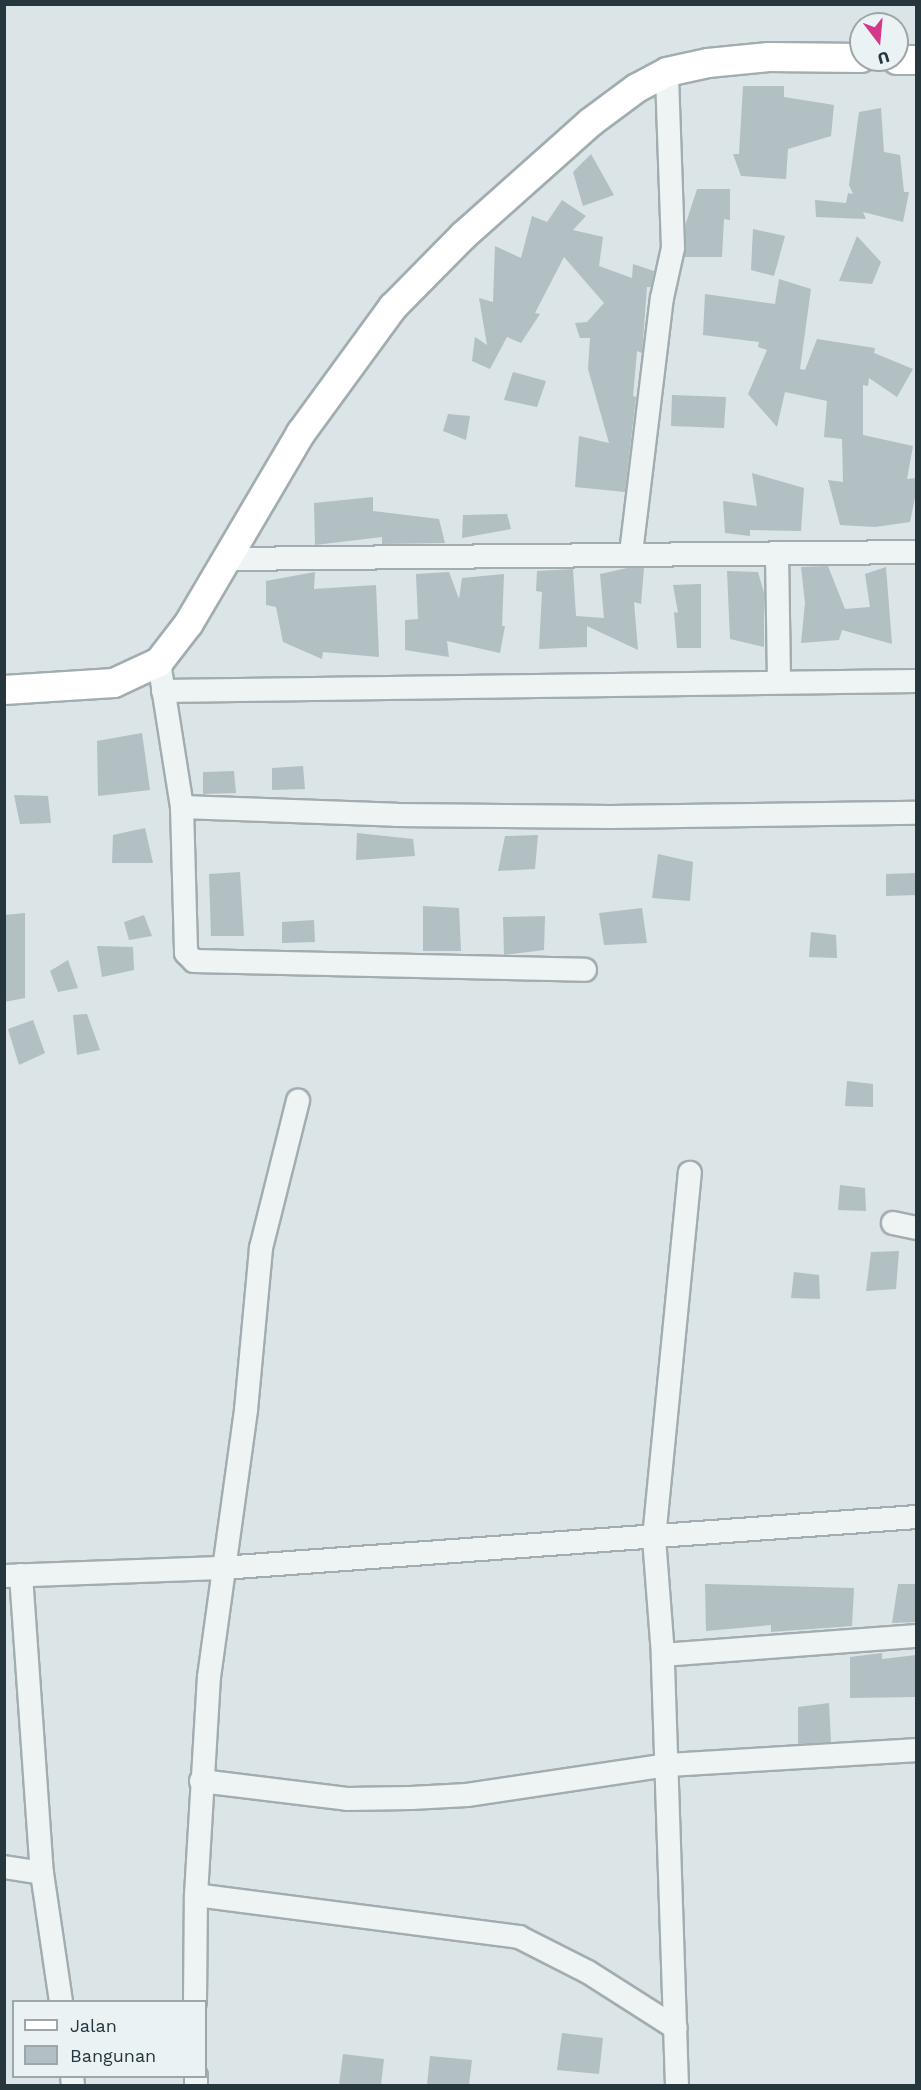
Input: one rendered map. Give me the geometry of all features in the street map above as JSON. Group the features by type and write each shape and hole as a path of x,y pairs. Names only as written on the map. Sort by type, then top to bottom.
{"main road":[{"path":"4,690 114,684 159,662 189,624 301,433 393,307 463,236 591,122 637,88 667,72 708,63 769,57 849,58"}],"street":[{"path":"631,553 658,327 673,248 667,72"},
{"path":"227,559 631,553 916,552"},
{"path":"777,553 780,682"},
{"path":"159,662 182,807 186,953 194,961 585,970"},
{"path":"163,691 916,681"},
{"path":"182,807 611,817 916,813"},
{"path":"195,2000 196,1895 201,1782 222,1568 246,1410 261,1248 298,1101"},
{"path":"676,2085 663,1655 654,1538 690,1173"},
{"path":"894,1223 916,1228"},
{"path":"61,2000 42,1873 13,1575 222,1568 916,1517"},
{"path":"663,1655 916,1636"},
{"path":"201,1782 347,1799 411,1798 467,1795 667,1765 916,1750"},
{"path":"4,1867 42,1873"},
{"path":"196,1895 519,1937 588,1972 676,2028"}],"building":[{"path":"743,86 784,86 784,97 834,105 831,136 788,149 786,179 741,176 733,154 739,154"},
{"path":"881,108 884,152 900,155 904,192 909,192 903,222 863,212 866,219 816,217 815,200 846,203 848,193 853,194 849,185 859,112"},
{"path":"591,154 614,195 583,206 573,172"},
{"path":"697,189 730,189 730,220 724,219 722,257 685,257 686,223"},
{"path":"562,200 586,216 573,230 603,237 599,266 632,278 633,264 654,271 651,287 647,287 642,353 637,351 633,396 636,397 625,492 575,487 579,436 609,443 588,369 590,338 580,338 575,323 587,322 604,303 564,257 535,313 540,314 521,343 507,337 490,369 472,361 475,337 487,345 479,298 493,302 495,246 521,258 532,216 547,222"},
{"path":"753,229 785,236 774,276 751,270"},
{"path":"857,236 881,262 872,284 839,281"},
{"path":"779,279 811,289 800,369 805,370 817,339 875,348 874,353 913,369 897,397 869,378 868,386 863,385 863,435 913,446 907,479 916,478 916,493 910,522 875,527 840,525 828,480 843,482 842,439 824,437 827,401 785,392 777,427 748,394 767,350 758,347 759,342 703,335 705,294 775,304"},
{"path":"513,372 546,381 537,407 504,400"},
{"path":"672,395 726,397 724,428 671,426"},
{"path":"448,414 470,416 466,440 443,431"},
{"path":"752,473 804,488 801,531 750,530 750,536 725,533 723,501 757,506"},
{"path":"373,497 373,511 439,519 445,543 382,544 382,537 315,545 314,503"},
{"path":"507,514 511,529 462,538 463,515"},
{"path":"828,566 845,609 870,607 865,574 886,567 892,644 842,630 839,640 801,643 805,603 801,567"},
{"path":"627,568 644,568 641,604 634,602 638,650 587,626 587,647 539,649 542,592 536,591 537,571 573,569 576,616 604,618 600,574"},
{"path":"727,571 758,572 764,593 764,647 730,639"},
{"path":"315,572 314,589 376,585 379,657 323,652 322,659 283,642 276,607 266,605 266,581"},
{"path":"449,572 459,599 462,578 504,574 502,626 505,626 500,653 447,641 449,657 405,650 405,620 418,619 416,574"},
{"path":"701,584 701,648 677,648 674,612 678,613 673,585"},
{"path":"142,733 150,790 98,796 97,741"},
{"path":"303,766 305,789 272,790 272,768"},
{"path":"234,771 236,793 203,794 203,772"},
{"path":"14,795 48,796 51,823 20,824"},
{"path":"145,828 153,863 112,863 113,835"},
{"path":"357,833 413,839 415,856 356,860"},
{"path":"538,835 535,869 498,871 505,836"},
{"path":"658,854 693,862 690,901 652,898"},
{"path":"240,872 244,936 211,936 209,874"},
{"path":"916,873 916,895 886,896 886,874"},
{"path":"423,906 459,908 461,951 423,951"},
{"path":"642,908 647,943 604,945 599,913"},
{"path":"25,913 25,998 4,1002 4,915"},
{"path":"144,915 152,936 129,940 124,922"},
{"path":"545,916 544,950 504,955 503,917"},
{"path":"314,920 315,942 282,943 282,922"},
{"path":"811,932 836,935 837,958 809,957"},
{"path":"97,946 133,947 134,970 102,977"},
{"path":"68,960 78,988 58,992 50,971"},
{"path":"87,1014 100,1050 77,1055 73,1015"},
{"path":"33,1020 45,1053 19,1065 8,1029"},
{"path":"847,1081 873,1084 873,1107 845,1106"},
{"path":"840,1185 865,1188 866,1211 838,1210"},
{"path":"899,1251 896,1289 866,1291 871,1252"},
{"path":"794,1272 819,1275 820,1299 791,1298"},
{"path":"705,1584 854,1588 852,1626 771,1632 771,1625 706,1631"},
{"path":"898,1584 916,1584 916,1622 892,1623"},
{"path":"882,1653 882,1659 916,1655 916,1697 850,1698 850,1657"},
{"path":"829,1703 831,1742 798,1744 798,1707"},
{"path":"562,2033 603,2038 599,2074 557,2070"},
{"path":"343,2054 384,2059 381,2085 339,2085"},
{"path":"430,2056 472,2060 469,2085 427,2085"}]}
